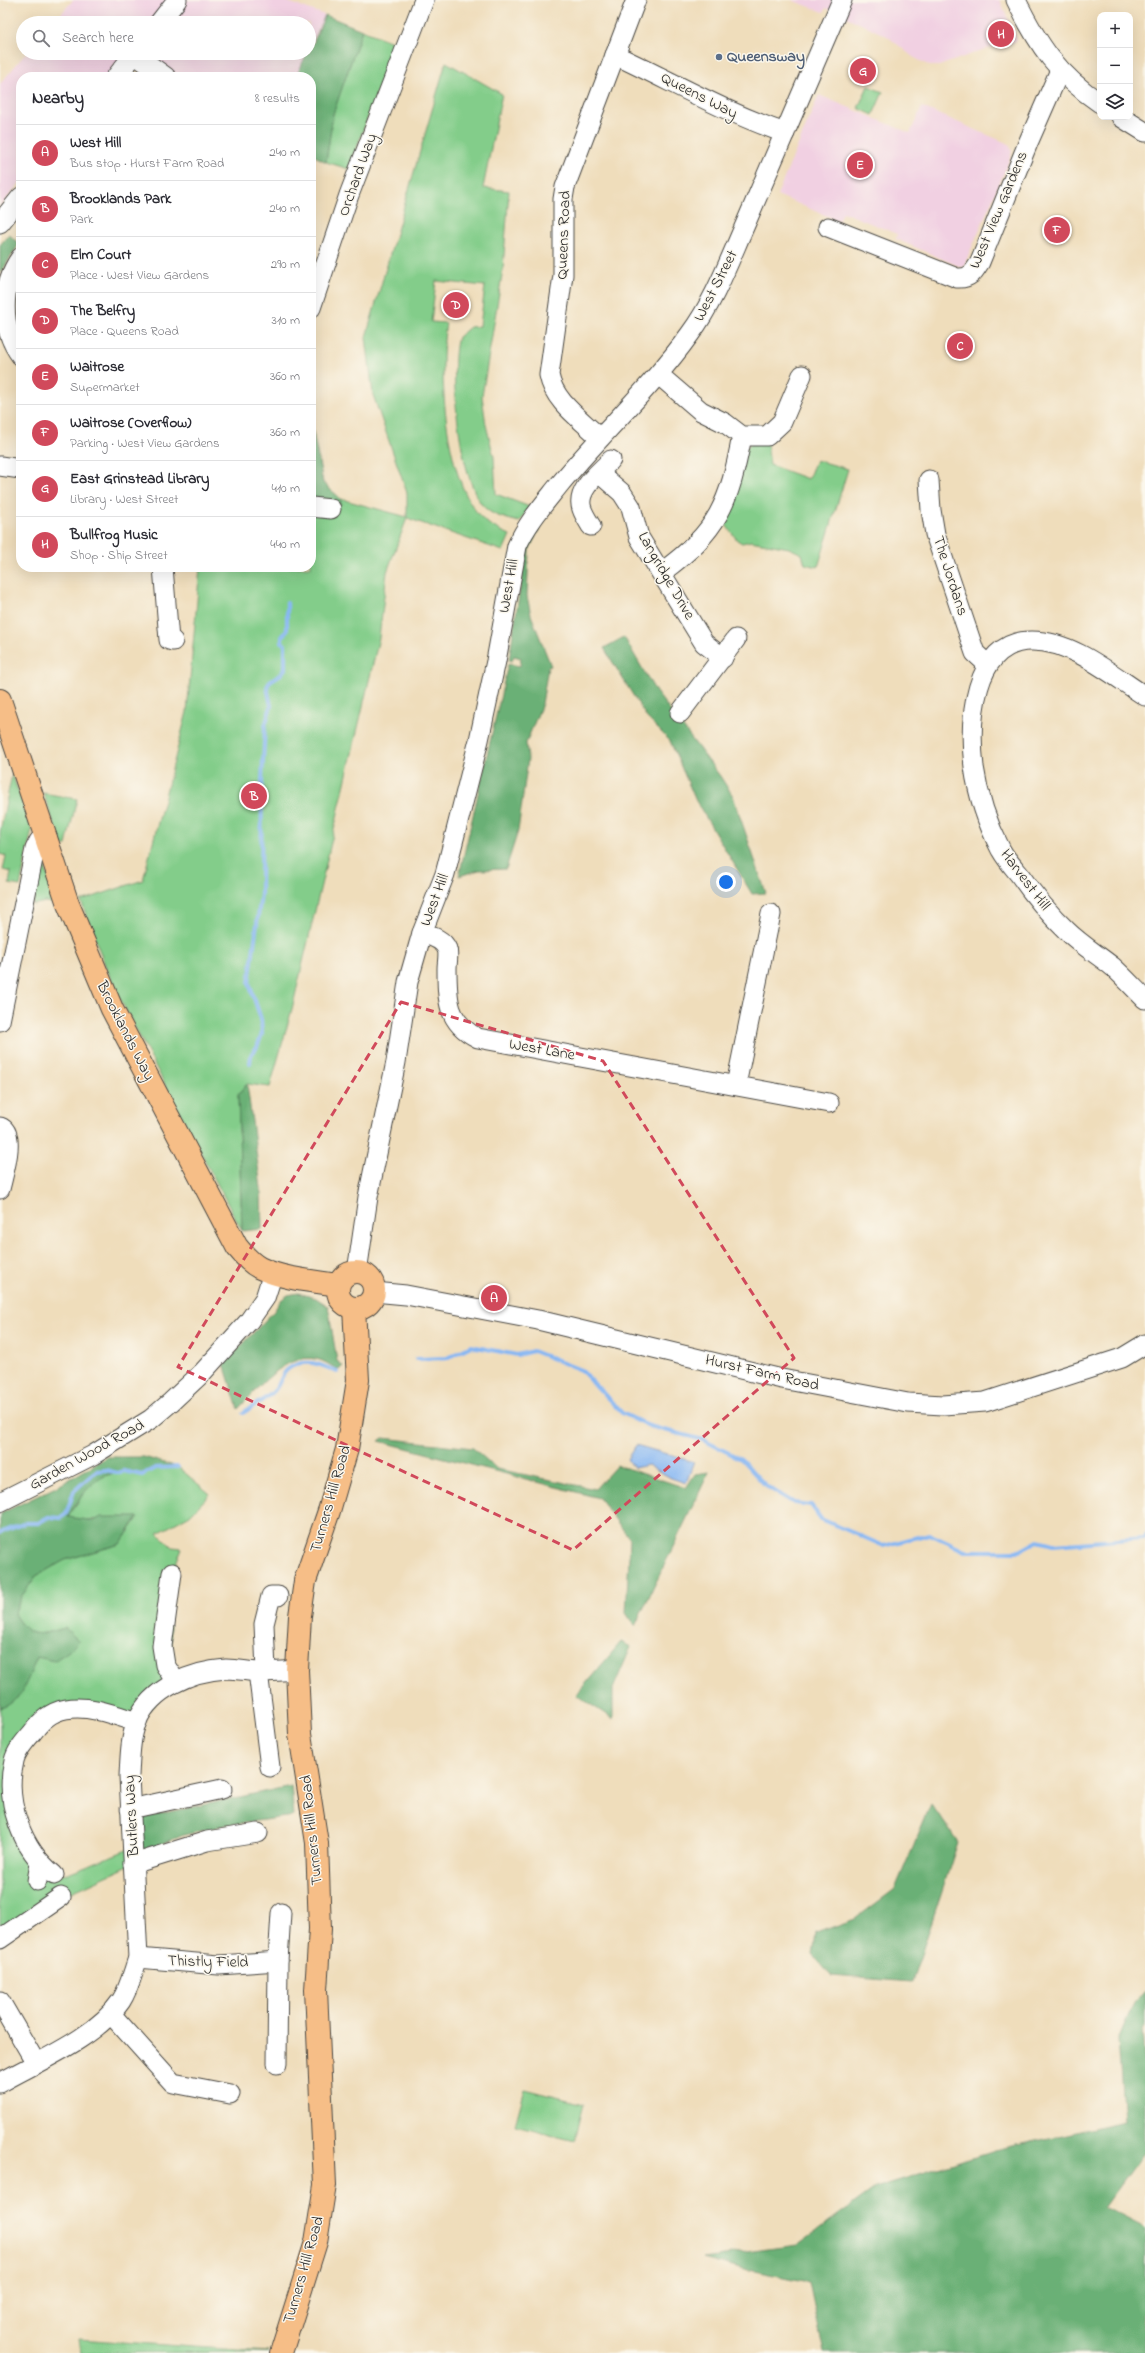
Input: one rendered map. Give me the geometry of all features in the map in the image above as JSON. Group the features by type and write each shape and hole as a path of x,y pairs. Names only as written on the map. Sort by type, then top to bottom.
{"main road":[{"name":"Brooklands Way","path":"0,700 68,904 112,1009 237,1247 253,1263 273,1273 338,1285"},
{"path":"357,1272 366,1275 372,1283 374,1292 370,1301 363,1306 354,1308 344,1304 339,1296 338,1285 342,1278 349,1273 357,1272"},
{"name":"Turners Hill Road","path":"281,2353 316,2242 325,2185 316,1990 320,1929 317,1843 300,1734 296,1670 300,1616 305,1581 329,1511 346,1449 358,1380 354,1308"}],"street":[{"path":"164,16 176,0"},
{"name":"Orchard Way","path":"316,293 349,195 424,0"},
{"name":"Queens Road","path":"600,438 558,398 552,388 549,375 564,275 563,199 565,187 636,0"},
{"name":"West Street","path":"524,531 560,484 600,438 659,375 691,334 706,310 785,133 842,0"},
{"path":"1016,0 1036,40 1060,70 1097,101"},
{"name":"Queens Way","path":"615,55 745,120 785,133"},
{"path":"120,72 129,60"},
{"path":"142,60 159,72"},
{"name":"West View Gardens","path":"828,227 957,278 966,278 974,273 980,262 1028,143 1060,70"},
{"path":"1126,120 1145,132"},
{"path":"0,223 16,203"},
{"path":"16,265 6,280 2,318 7,338 16,350"},
{"path":"659,375 701,411 725,423 742,436 767,436 775,430 782,422 793,380"},
{"path":"662,572 691,551 717,518 734,477 742,436"},
{"path":"0,466 16,468"},
{"name":"Langridge Drive","path":"591,526 582,509 580,500 585,488 605,467 631,507 639,537 662,572 704,643 723,658"},
{"name":"The Jordans","path":"929,480 931,510 935,534 975,653 988,665"},
{"path":"316,507 331,508"},
{"name":"West Hill","path":"357,1272 368,1197 396,1062 408,982 422,933 445,874 472,770 496,660 514,559 524,531"},
{"path":"162,572 169,640 173,641"},
{"path":"680,714 736,639"},
{"name":"Harvest Hill","path":"1145,696 1078,654 1054,644 1032,640 1015,643 1003,648 988,665 981,680 974,707 974,767 985,811 1002,851 1033,894 1066,931 1114,968 1145,999"},
{"path":"0,1021 35,849 39,841 47,838"},
{"path":"736,1085 771,914"},
{"name":"West Lane","path":"422,933 440,940 447,950 447,996 451,1011 462,1027 478,1038 829,1103"},
{"path":"0,1127 7,1133 9,1142 0,1189"},
{"name":"Garden Wood Road","path":"0,1502 93,1455 151,1419 202,1373 249,1321 264,1298 273,1273"},
{"name":"Hurst Farm Road","path":"374,1292 406,1296 538,1320 782,1379 922,1404 943,1405 984,1402 1108,1363 1145,1344"},
{"path":"172,1573 162,1646 165,1665 176,1682"},
{"path":"270,1767 262,1671 264,1624 272,1596 278,1596"},
{"name":"Butlers Way","path":"258,1833 207,1841 133,1864 130,1809 130,1751 137,1722 144,1709 158,1695 176,1682 191,1676 226,1669 262,1671 296,1670"},
{"path":"44,1873 19,1824 11,1790 14,1760 24,1742 43,1718 66,1709 103,1711 137,1722"},
{"path":"130,1809 222,1789"},
{"path":"0,2083 70,2044 111,2014 121,2000 138,1958 133,1864"},
{"path":"0,1939 61,1897"},
{"path":"276,2064 278,1961 281,1913"},
{"name":"Thistly Field","path":"138,1958 219,1966 278,1961"},
{"path":"0,2001 36,2062"},
{"path":"111,2014 173,2083 230,2094"}],"highlighted area":[{"path":"401,1002 603,1061 794,1358 573,1550 178,1367"}],"shaded area":[{"path":"73,0 283,0 325,15 316,34 316,16 59,16"},
{"path":"791,0 1000,0 1017,40 1004,46 994,46 939,66 930,66 913,57 887,36 826,8 824,12"},
{"path":"20,60 119,60 110,72 16,72 16,187 0,207 0,84"},
{"path":"154,60 304,60 298,72 170,72"},
{"path":"819,95 910,133 922,107 1009,144 1012,151 1009,161 963,268 896,239 897,234 843,212 839,221 777,195"}],"green space":[{"path":"325,15 362,30 333,114 326,162 316,157 316,72 298,72 304,60 316,60 316,36"},
{"path":"362,30 395,43 349,169 326,162 333,114"},
{"path":"446,62 502,94 483,188 509,191 503,269 482,396 486,425 494,457 496,494 530,507 519,522 501,517 488,511 476,495 469,476 458,426 454,374 455,353 458,337 470,327 480,326 485,286 436,281 431,322 446,323 443,368 444,395 447,423 458,476 467,498 482,519 497,529 510,535 503,551 407,518 387,572 379,638 292,1009 270,1087 247,1084 238,1095 242,1231 123,1005 106,968 81,901 143,880 187,712 200,572 316,572 316,447 323,483 341,499 407,517 407,493 373,395 366,337"},
{"path":"868,86 883,92 873,115 858,108"},
{"path":"9,234 16,241 16,249 0,274 0,245"},
{"path":"767,443 770,465 808,479 816,460 848,469 818,567 805,564 802,554 789,548 751,541 742,543 737,540 723,521 745,451 750,444"},
{"path":"316,447 323,483 341,499 341,504 316,502"},
{"path":"542,523 529,550 527,596 531,615 551,666 548,667 542,704 526,743 528,759 518,831 506,869 479,870 459,876 508,664 520,666 521,658 514,656 512,661 509,660 526,550"},
{"path":"624,637 656,692 720,776 733,796 766,893 752,894 696,801 670,741 647,718 604,648"},
{"path":"12,774 32,829 20,886 9,884 11,872 3,870 6,856 0,854 0,832"},
{"path":"43,793 77,799 66,845 62,846"},
{"path":"41,857 59,904 45,902 33,905"},
{"path":"247,1084 261,1188 262,1229 242,1231 238,1095"},
{"path":"298,1293 316,1298 328,1306 337,1361 343,1366 339,1370 316,1359 293,1361 272,1374 238,1409 224,1364 274,1311 281,1300 288,1295"},
{"path":"383,1438 473,1448 497,1469 595,1489 617,1465 686,1488 695,1474 709,1472 635,1626 626,1613 630,1539 599,1498 379,1441"},
{"path":"107,1457 144,1457 178,1467 155,1468 142,1475 127,1471 114,1473 97,1480 78,1500 68,1517 94,1521 101,1517 138,1517 120,1544 65,1560 36,1576 21,1597 14,1614 30,1632 41,1634 65,1628 79,1641 69,1651 54,1661 37,1657 28,1680 19,1695 14,1701 0,1708 0,1514 60,1485"},
{"path":"178,1467 210,1494 190,1515 158,1533 172,1547 182,1548 172,1573 167,1602 176,1682 137,1722 66,1709 24,1742 16,1817 54,1875 68,1873 132,1848 133,1864 61,1897 0,1939 0,1708 8,1705 19,1694 37,1658 65,1628 41,1634 30,1632 14,1614 21,1597 36,1576 65,1560 120,1544 138,1518 129,1517 85,1520 68,1517 89,1485 99,1477 123,1471 138,1475 155,1468"},
{"path":"621,1642 631,1647 613,1689 613,1719 576,1695"},
{"path":"291,1786 294,1816 226,1825 184,1835 139,1853 137,1819"},
{"path":"931,1804 958,1842 912,1982 831,1976 813,1955 816,1933 855,1919 895,1889"},
{"path":"1145,1990 1145,2026 1142,2030 1145,2069 1145,2150 1104,2207 1145,2228 1145,2311 1141,2315 1145,2332 1145,2353 824,2353 809,2282 744,2269 703,2258 797,2245 875,2188 995,2150 1124,2121 1118,2040 1134,2002"},
{"path":"525,2089 584,2104 575,2140 515,2125"},
{"path":"78,2339 268,2352 80,2353"}],"water":[{"path":"636,1445 694,1462 686,1483 671,1478 648,1465 634,1468 627,1459"}],"waterway":[{"path":"250,1063 251,1055 257,1047 262,1034 261,1019 249,983 261,894 262,780 265,726 271,706 267,687 270,681 281,674 285,669 285,645 282,642 282,637 287,630 287,603"},
{"path":"416,1359 447,1358 471,1346 517,1355 533,1351 581,1370 622,1413 649,1426 703,1440 741,1459 766,1486 794,1503 811,1505 821,1519 884,1546 929,1534 965,1551 1020,1551 1038,1541 1053,1545 1143,1538 1145,1535"},
{"path":"243,1413 271,1394 276,1389 285,1372 299,1363 312,1363 337,1372"},
{"path":"0,1533 25,1523 38,1523 49,1517 61,1518 66,1514 74,1491 96,1471 106,1470 118,1473 123,1471 142,1475 155,1468 178,1467"}],"place":[{"name":"Bullfrog Music","path":"1001,34"},
{"name":"Queensway","path":"719,57"},
{"name":"East Grinstead Library","path":"863,71"},
{"name":"Waitrose","path":"860,165"},
{"name":"Waitrose (Overflow)","path":"1057,230"},
{"name":"The Belfry","path":"456,305"},
{"name":"Elm Court","path":"960,346"},
{"name":"Brooklands Park","path":"254,796"},
{"name":"West Hill","path":"494,1298"}]}
